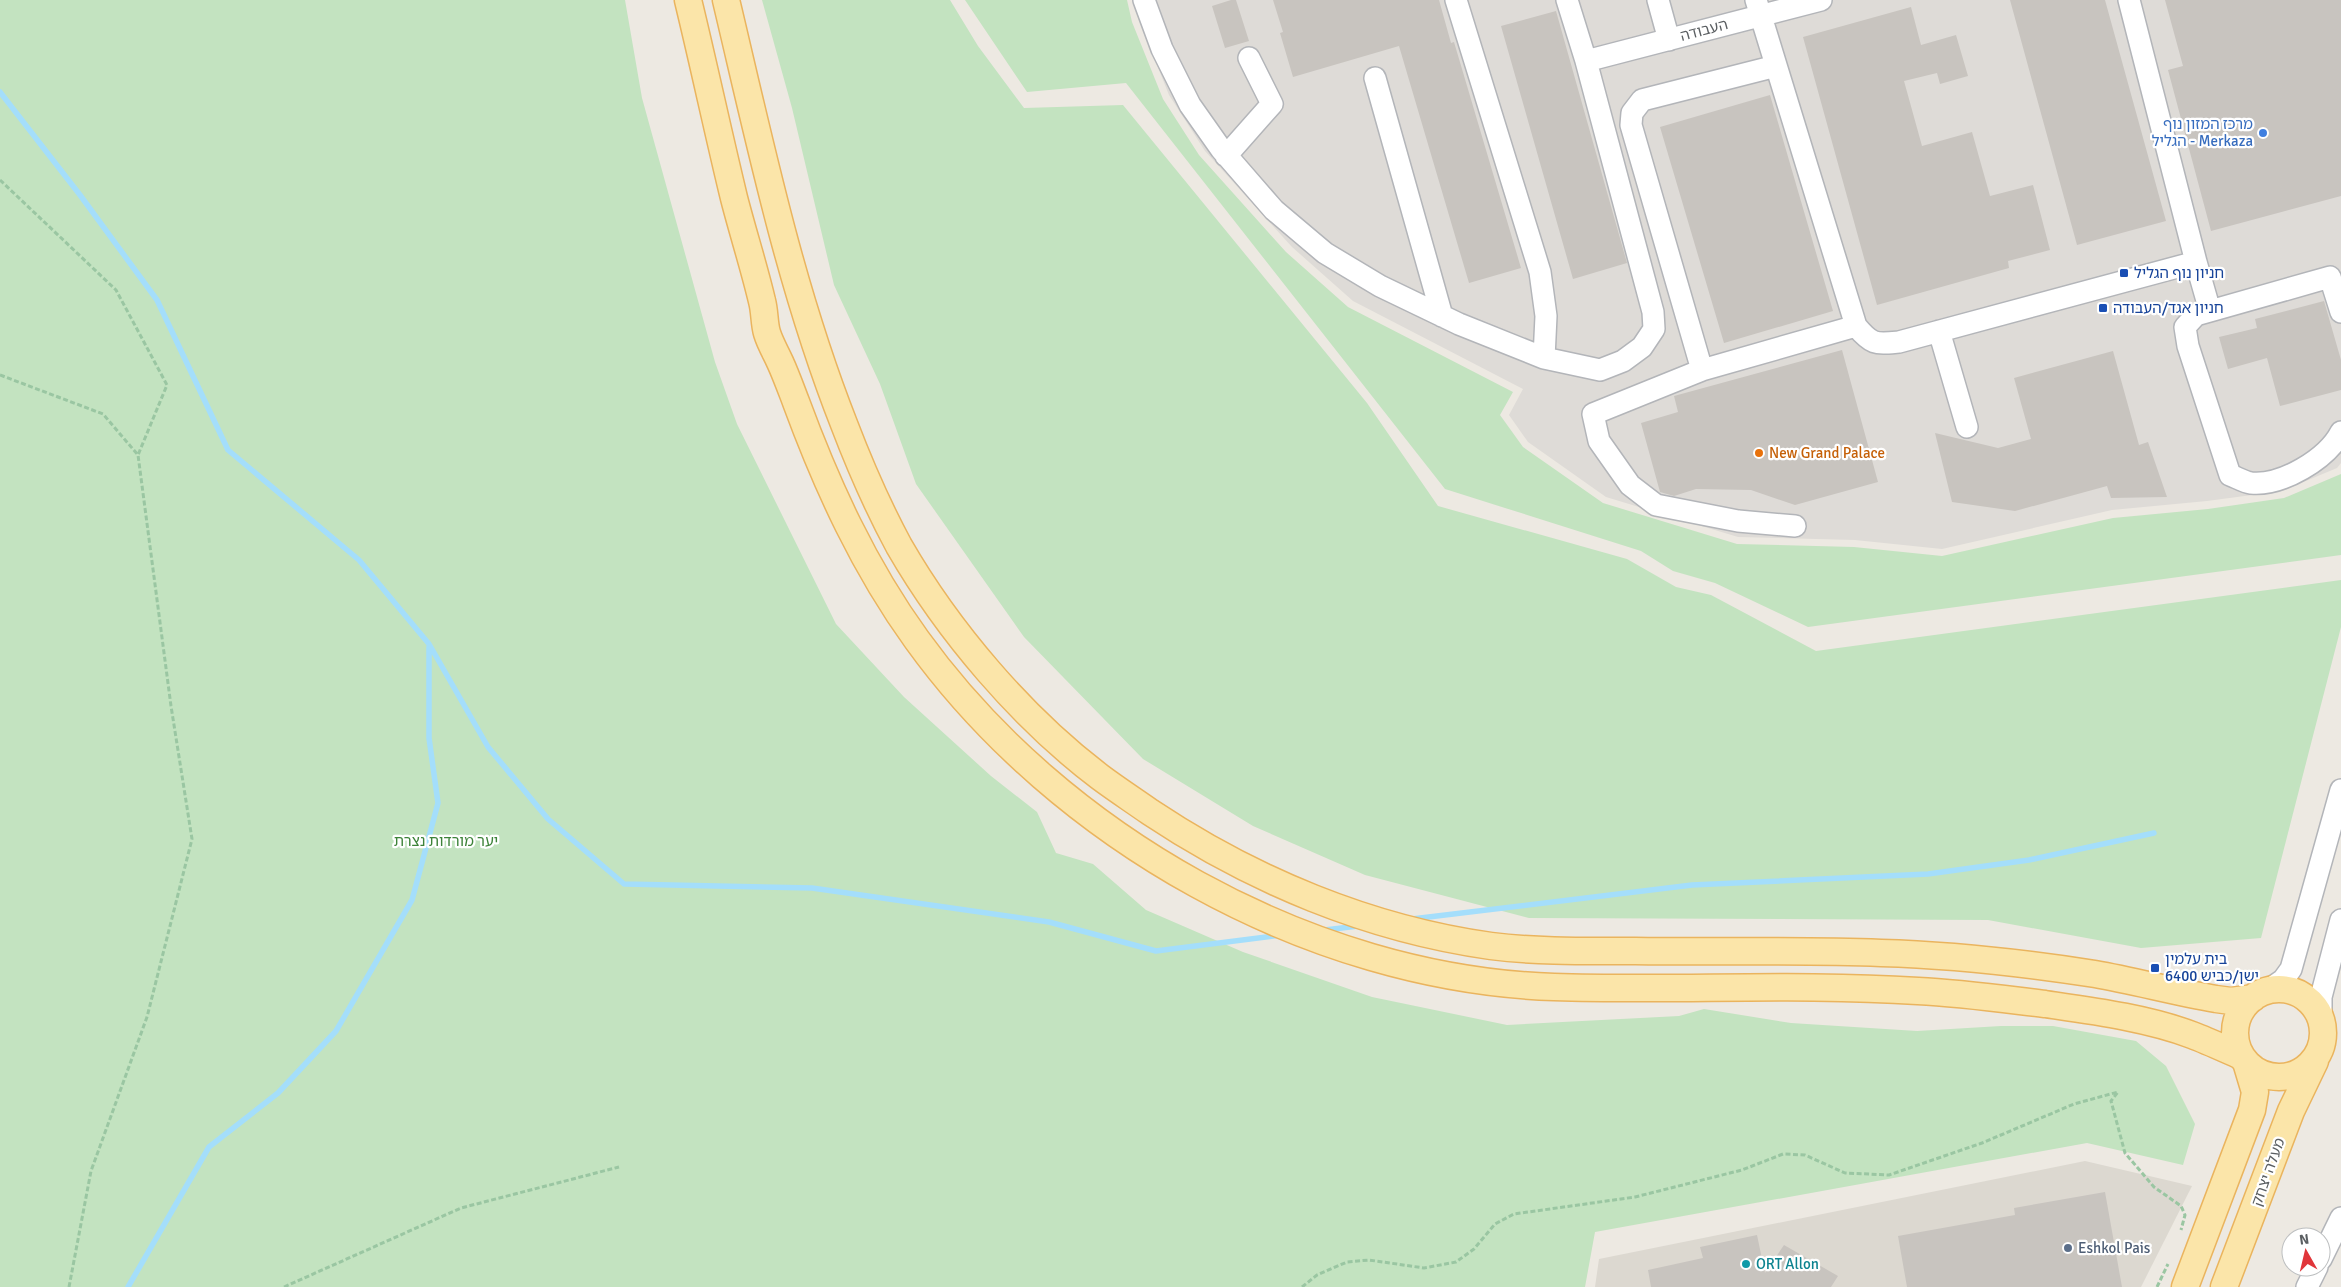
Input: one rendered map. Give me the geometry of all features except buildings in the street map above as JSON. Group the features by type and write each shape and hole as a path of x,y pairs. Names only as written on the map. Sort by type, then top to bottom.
{"main road":[{"path":"688,0 734,194 763,306 767,333 786,374 823,470 852,534 884,591 905,622 960,694 1023,759 1075,805 1180,875 1280,924 1311,937 1366,955 1445,975 1486,982 1548,987 1874,989 1987,996 2091,1010 2170,1028 2191,1035 2243,1059 2256,1071 2268,1076 2282,1078 2295,1075 2306,1069 2316,1059 2322,1046 2324,1032 2321,1018 2314,1006 2305,997 2293,991 2280,989 2231,1001 2098,975 1940,955 1866,952 1549,950 1491,946 1418,931 1324,902 1230,860 1172,827 1098,776 1006,690 949,621 898,544 870,487 848,434 820,362 801,303 769,185 726,0"},
{"path":"2185,1287 2252,1110 2255,1092 2236,1044 2236,1024 2244,1007 2260,994"},
{"name":"מעלה יצחק","path":"2224,1287 2291,1111 2316,1059"}],"street":[{"path":"1144,0 1162,49 1190,105 1226,156 1274,210 1325,253 1380,286 1442,316 1544,358 1600,370 1622,361 1642,347 1654,329 1654,312 1586,60 1567,0"},
{"path":"1456,0 1540,272 1546,316 1544,358"},
{"path":"1658,0 1669,40"},
{"name":"העבודה","path":"1586,60 1669,40 1758,8 1821,0"},
{"path":"2129,0 2210,311"},
{"path":"1758,8 1856,326 1868,340 1877,344 1899,342 2196,262"},
{"path":"1226,156 1272,104 1249,58"},
{"path":"1702,370 1630,125 1632,113 1642,100 1776,66"},
{"path":"1375,78 1442,316"},
{"path":"2341,312 2330,277 2196,315 2186,327 2188,346 2230,474 2251,483 2273,480 2306,468 2335,444 2341,432"},
{"path":"1795,526 1738,521 1656,505 1630,485 1599,441 1593,414 1702,370 1856,326"},
{"path":"1939,331 1967,427"},
{"path":"2260,994 2283,980 2291,968 2341,790"},
{"path":"2321,1018 2321,997 2341,920"},
{"path":"2331,1238 2341,1218"}],"path":[{"path":"0,180 116,290 166,385 138,455 171,706 192,839 146,1017 91,1171 69,1287"},
{"path":"0,375 103,414 138,455"},
{"path":"1302,1287 1317,1275 1347,1262 1369,1260 1424,1268 1456,1262 1474,1249 1495,1224 1514,1214 1635,1197 1742,1170 1783,1154 1805,1155 1845,1173 1889,1175 1982,1143 2074,1104 2118,1092 2111,1101 2125,1153 2154,1187 2181,1206 2185,1215 2179,1238"},
{"path":"284,1287 461,1208 619,1167"},
{"path":"2157,1287 2169,1262"}],"shaded area":[{"path":"1134,0 2341,0 2341,463 2337,468 2282,491 2207,501 2112,510 1942,549 1855,540 1738,537 1606,497 1528,442 1509,415 1523,389 1353,301 1292,247 1205,151 1169,95 1139,20"},
{"path":"2085,1161 2192,1186 2141,1287 1595,1287 1599,1259"}],"green space":[{"name":"יער מורדות נצרת","path":"0,0 625,0 642,98 715,362 737,424 836,624 904,697 991,776 1037,812 1056,853 1093,864 1146,910 1243,952 1372,997 1507,1025 1679,1016 1704,1009 1791,1023 1917,1031 2001,1026 2053,1026 2136,1041 2166,1066 2195,1124 2183,1165 2087,1143 1595,1232 1585,1287 0,1287"},
{"path":"762,0 950,0 978,46 1024,108 1123,105 1367,403 1438,506 1627,559 1676,587 1711,595 1816,651 2341,580 2341,627 2261,938 2141,948 1988,920 1529,918 1365,875 1253,826 1143,759 1024,637 916,484 880,384 834,285 792,108"},
{"path":"965,0 1127,0 1132,22 1163,99 1199,155 1286,252 1348,307 1513,392 1500,415 1523,447 1603,503 1737,544 1854,547 1942,556 2113,518 2208,509 2284,498 2341,474 2341,555 1808,627 1715,583 1673,571 1641,551 1445,489 1126,83 1027,92"}],"waterway":[{"path":"0,92 80,195 157,300 228,450 359,560 429,644 488,747 548,819 624,884 812,888 1049,922 1156,951 1281,935"},
{"path":"128,1287 209,1147 278,1093 336,1031 412,900 438,803 429,738 429,647"},
{"path":"1412,919 1692,885 1928,874 2029,860 2154,833"},
{"path":"1325,930 1358,926"}],"place":[{"name":"מרכז המזון נוף הגליל - Merkaza","path":"2263,133"},
{"name":"חניון נוף הגליל","path":"2124,273"},
{"name":"חניון אגד/העבודה","path":"2103,308"},
{"name":"New Grand Palace","path":"1759,453"},
{"name":"בית עלמין ישן/כביש 6400","path":"2155,968"},
{"name":"Eshkol Pais","path":"2068,1248"},
{"name":"ORT Allon","path":"1746,1264"}]}
